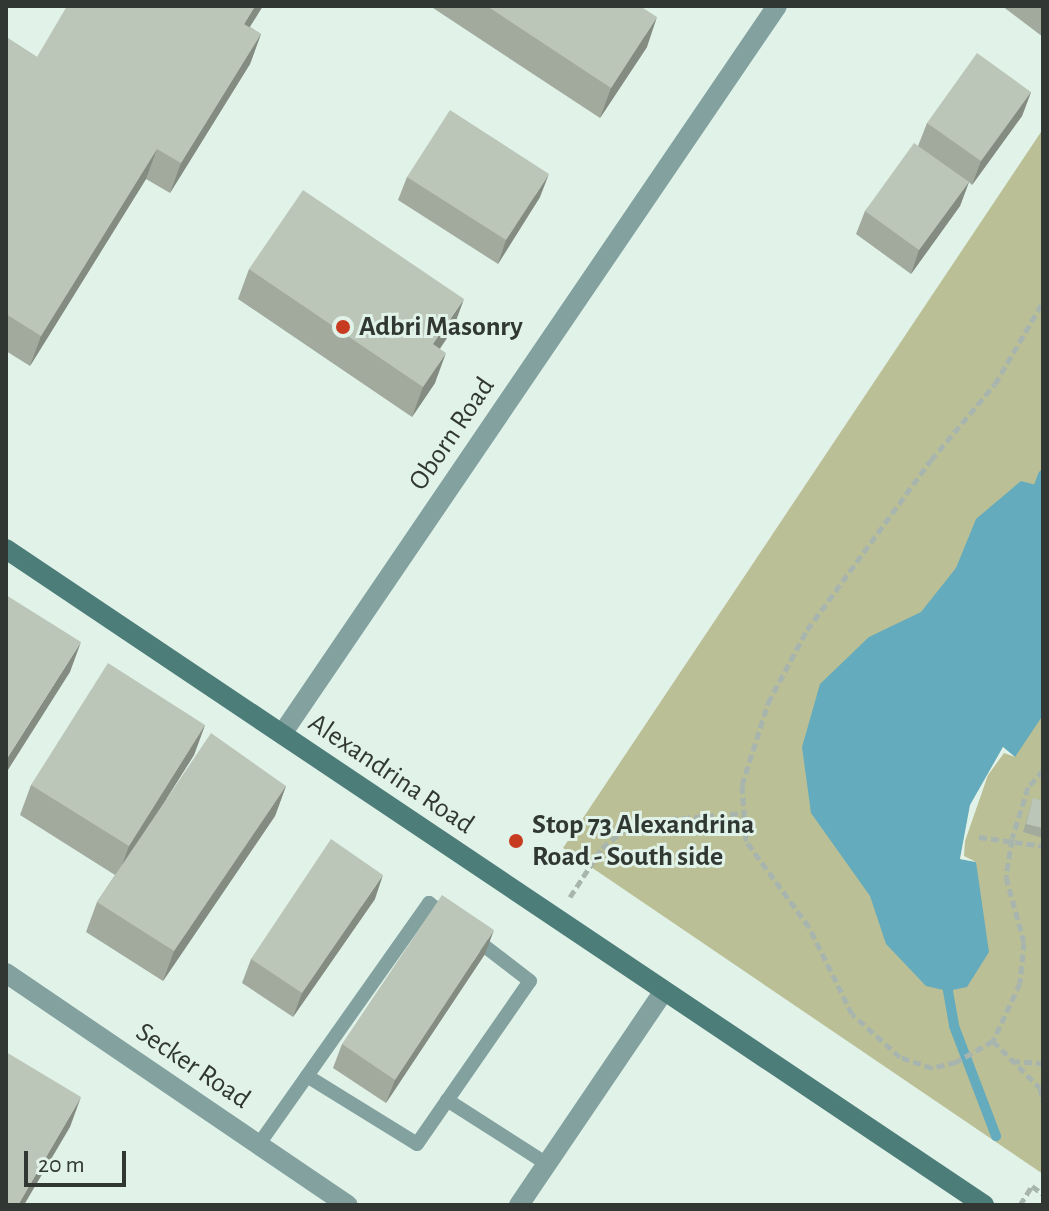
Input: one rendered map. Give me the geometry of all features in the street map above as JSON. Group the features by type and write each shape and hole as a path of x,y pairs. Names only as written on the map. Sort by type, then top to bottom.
{"main road":[{"name":"Alexandrina Road","path":"6,549 984,1205"}],"street":[{"name":"Oborn Road","path":"282,734 777,6"},
{"name":"Secker Road","path":"6,973 348,1205"},
{"path":"519,1205 664,991"}],"lane":[{"path":"259,1144 429,903 530,981 417,1144 307,1076"},
{"path":"447,1100 547,1164"}],"path":[{"path":"1043,302 995,384 931,460 807,630 768,703 742,785 746,841 809,927 852,1014 900,1057 932,1068 956,1062 993,1041 1020,983 1024,942 1006,877 1012,839 1028,787 1043,770"},
{"path":"557,918 602,848 634,822 744,813"},
{"path":"979,837 1012,839 1043,846"},
{"path":"993,1041 1040,1088 1043,1102"},
{"path":"1012,1061 1043,1063"},
{"path":"1020,1205 1032,1186 1043,1194"}],"green space":[{"path":"1043,129 1043,1174 563,848"}],"water":[{"path":"1021,481 1043,487 1043,715 1015,757 1003,747 970,806 960,859 976,862 989,952 967,987 948,991 926,986 886,944 870,896 811,813 802,747 820,684 869,637 921,612 956,568 976,519"}],"pier":[{"path":"1003,747 1015,757 1004,753 988,775 965,841 964,856 976,862 960,859 970,805"}],"building":[{"path":"67,6 255,6 244,24 261,34 181,163 157,149 41,336 6,314 6,37 37,57"},
{"path":"487,6 640,6 657,17 611,88"},
{"path":"977,53 1031,92 981,161 927,123"},
{"path":"450,110 549,174 506,240 407,177"},
{"path":"914,143 969,182 919,250 865,211"},
{"path":"303,190 464,299 433,344 446,353 423,387 249,269"},
{"path":"6,595 81,642 6,760"},
{"path":"108,663 205,725 129,846 31,785"},
{"path":"211,733 286,786 174,951 97,902"},
{"path":"1033,798 1043,801 1043,828 1026,824"},
{"path":"331,839 383,875 302,993 251,959"},
{"path":"442,895 494,930 395,1080 342,1044"},
{"path":"6,1052 81,1097 18,1205 6,1205"}],"waterway":[{"path":"1039,486 1043,475"},
{"path":"948,991 954,1026 996,1136"}],"place":[{"name":"Adbri Masonry","path":"343,327"},
{"name":"Stop 73 Alexandrina Road - South side","path":"516,841"}]}
